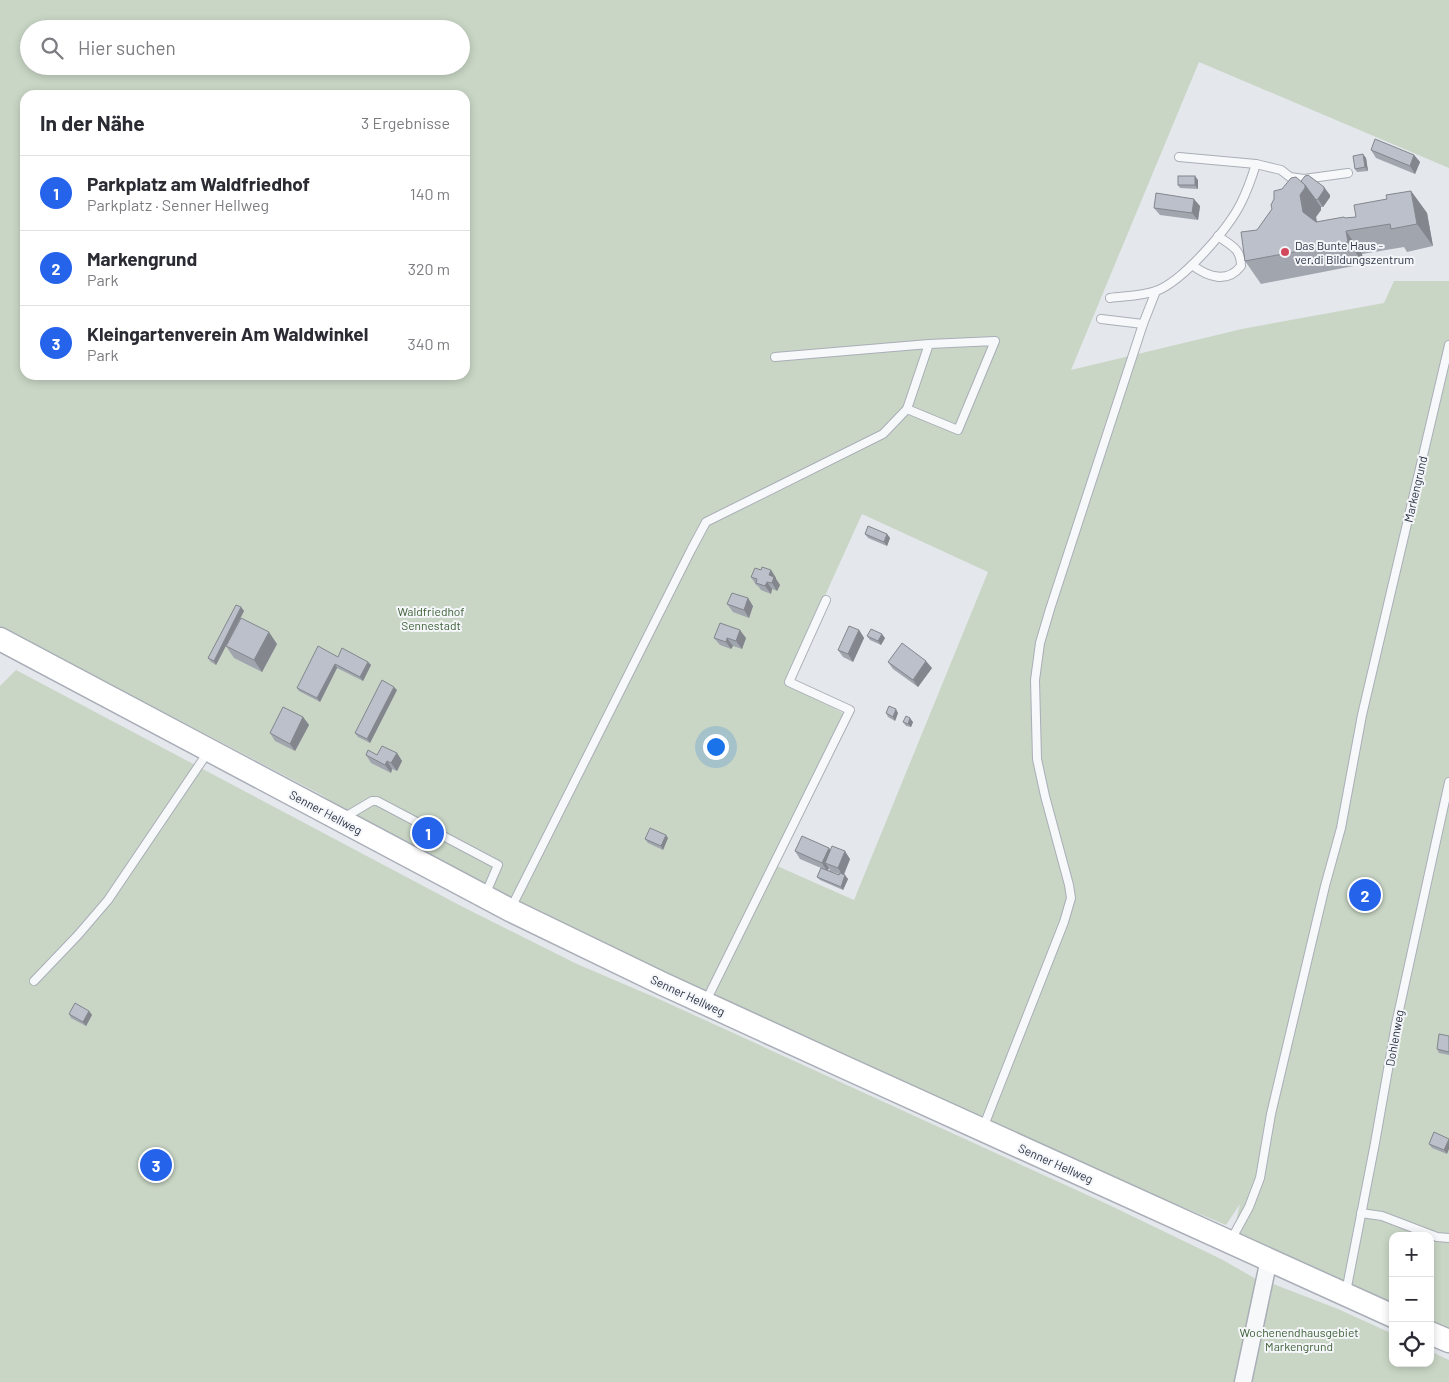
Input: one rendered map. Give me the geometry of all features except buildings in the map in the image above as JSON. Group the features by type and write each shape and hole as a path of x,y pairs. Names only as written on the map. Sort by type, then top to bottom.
{"street":[{"name":"Senner Hellweg","path":"0,639 510,910 663,984 1389,1314"},
{"path":"1242,1382 1269,1260"},
{"path":"1434,1335 1449,1341"}],"lane":[{"path":"1179,157 1256,164 1281,170 1290,177 1304,179 1348,173"},
{"path":"1110,298 1134,296 1156,291 1181,276 1218,236 1240,205 1256,164"},
{"path":"1192,265 1203,273 1214,276 1226,276 1236,273 1242,266 1241,257 1235,248 1218,236"},
{"path":"982,1130 1064,922 1071,898 1037,759 1035,680 1040,643 1143,324 1156,291"},
{"path":"1101,319 1143,324"},
{"path":"775,357 929,344 995,341 958,430 908,409"},
{"path":"510,910 706,522 883,434 908,409 929,344"},
{"name":"Markengrund","path":"1229,1242 1249,1207 1260,1178 1271,1114 1325,886 1341,828 1362,715 1449,345"},
{"path":"705,1003 850,710 789,682 826,600"},
{"path":"34,981 108,900 209,750"},
{"name":"Dohlenweg","path":"1346,1294 1396,1024 1449,782"},
{"path":"341,820 372,801 376,801 498,865 484,897"},
{"path":"1361,1213 1382,1216 1437,1237 1449,1238"}],"green space":[{"name":"Waldfriedhof Sennestadt","path":"0,0 1449,0 1449,168 1199,62 1071,370 1242,329 1384,303 1394,281 1449,281 1449,1332 1434,1325 1434,1232 1389,1232 1389,1304 1233,1234 1240,1204 1226,1225 1081,1165 713,996 777,866 854,900 988,572 862,514 785,684 845,714 707,993 520,903 360,819 320,794 171,716 169,718 0,628"},
{"path":"16,670 463,907 577,964 661,1000 1107,1204 1221,1259 1256,1279 1234,1382 0,1382 0,686"},
{"name":"Wochenendhausgebiet Markengrund","path":"1268,1282 1338,1309 1389,1332 1389,1367 1434,1367 1434,1353 1449,1360 1449,1382 1246,1382"}],"place":[{"name":"Das Bunte Haus - ver.di Bildungszentrum","path":"1285,252"},
{"name":"Parkplatz am Waldfriedhof","path":"428,833"},
{"name":"Markengrund","path":"1365,895"},
{"name":"Kleingartenverein Am Waldwinkel","path":"156,1165"}]}
